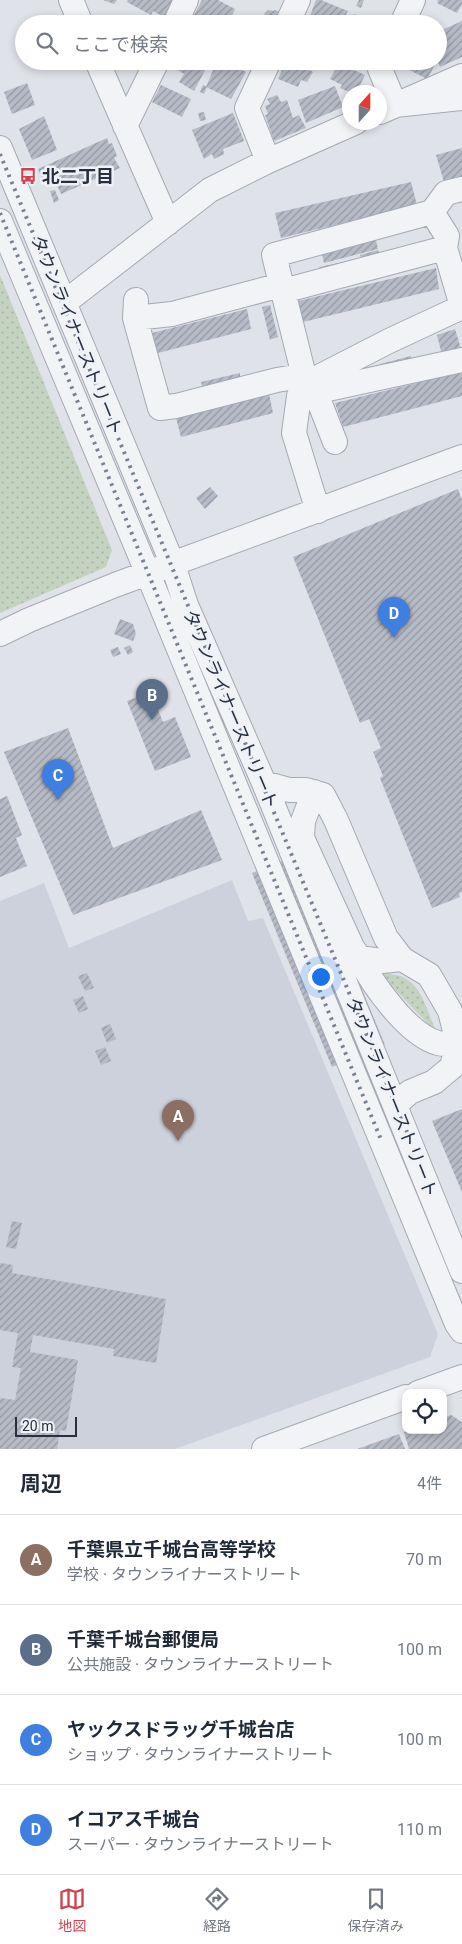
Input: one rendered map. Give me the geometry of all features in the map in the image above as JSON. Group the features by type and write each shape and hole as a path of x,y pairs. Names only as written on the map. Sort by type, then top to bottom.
{"street":[{"path":"71,0 77,15"},
{"path":"179,15 186,0"},
{"path":"291,15 298,0"},
{"path":"406,15 413,0"},
{"path":"101,70 168,223"},
{"path":"125,126 152,70"},
{"path":"265,70 247,108 268,161"},
{"path":"380,70 383,85"},
{"path":"387,109 462,76"},
{"path":"387,109 462,98"},
{"path":"64,303 210,190 268,161 342,128"},
{"name":"タウンライナーストリート","path":"0,148 173,565 186,605 264,783 462,1271"},
{"path":"335,442 309,385 274,255 432,212 446,193 462,188"},
{"path":"318,511 294,433 300,396 309,385 389,341 462,307 451,238 432,212"},
{"name":"タウンライナーストリート","path":"0,221 148,574 372,1120 457,1324 462,1331"},
{"path":"451,238 282,288 172,314 136,309 160,408 176,406 277,380 295,378 309,385 462,360"},
{"path":"0,634 29,620 148,574 462,457"},
{"path":"264,783 289,790 306,790 323,794 386,938 402,959 429,975 450,1011 458,1043 452,1067 434,1082 410,1092 395,1105"},
{"path":"314,792 303,821 302,838 321,876 328,897 371,981 396,1011 419,1034 439,1044 458,1043"},
{"path":"359,958 382,961 402,959"},
{"path":"429,1389 462,1377"},
{"path":"264,1449 402,1398"}],"shaded area":[{"path":"232,880 248,921 263,918 438,1334 430,1357 175,1449 0,1449 0,901 44,883 69,948"}],"green space":[{"path":"0,275 112,550 106,567 0,613"},
{"path":"377,971 400,976 414,985 423,1000 436,1032"}],"building":[{"path":"103,0 117,0 114,4"},
{"path":"128,0 173,0 167,15 160,15 153,11 151,15 127,2"},
{"path":"202,0 218,0 235,9 232,15 194,15"},
{"path":"316,0 321,0 348,11 346,15 310,15"},
{"path":"359,0 364,0 361,8 356,6"},
{"path":"438,0 462,0 462,4 457,13 437,3"},
{"path":"268,10 283,13 282,15 264,14"},
{"path":"462,21 462,57 447,64 447,28"},
{"path":"178,70 205,70 194,91 179,82 184,74"},
{"path":"213,70 242,70 246,72 231,99 206,87"},
{"path":"282,70 310,70 313,72 307,82 301,80 298,87 278,79"},
{"path":"335,70 354,70 365,75 360,85 342,85 330,79"},
{"path":"410,70 432,70 427,79"},
{"path":"27,83 35,105 12,114 4,92"},
{"path":"161,85 191,99 182,117 152,102"},
{"path":"203,85 207,87 204,94 200,92"},
{"path":"335,86 342,107 306,123 298,100"},
{"path":"277,95 281,102 287,100 293,118 299,115 306,128 274,141 265,115 268,114 265,106 270,104 267,99"},
{"path":"204,112 206,120 200,121 198,113"},
{"path":"233,113 244,141 223,149 224,154 214,159 212,154 204,159 192,130"},
{"path":"44,116 57,150 32,160 19,129"},
{"path":"107,138 109,144 112,143 117,156 114,158 120,168 61,194 54,179 44,183 38,169"},
{"path":"462,148 462,177 444,182 436,155"},
{"path":"411,182 417,205 281,238 275,213"},
{"path":"55,190 59,200 54,203 50,191"},
{"path":"376,240 378,249 324,263 322,254"},
{"path":"378,250 381,258 362,262 360,255"},
{"path":"348,261 349,267 321,274 319,267"},
{"path":"436,268 439,289 303,322 298,301"},
{"path":"270,305 278,337 270,340 262,307"},
{"path":"247,309 251,329 158,353 152,333"},
{"path":"455,329 461,349 442,355 437,335"},
{"path":"411,356 413,362 383,370 380,364"},
{"path":"462,372 462,396 343,427 335,403"},
{"path":"240,373 240,378 203,389 201,382"},
{"path":"269,394 273,413 181,437 176,418"},
{"path":"210,487 218,496 205,509 196,498"},
{"path":"458,489 462,500 462,892 459,893 460,897 432,908 380,778 383,776 373,752 381,748 369,719 360,723 293,557"},
{"path":"120,619 133,624 136,634 133,641 114,634"},
{"path":"130,645 133,652 128,655 124,648"},
{"path":"118,647 121,654 113,657 110,650"},
{"path":"151,692 163,722 175,717 191,757 155,771 127,701"},
{"path":"68,728 113,848 201,810 222,860 73,915 4,752"},
{"path":"7,796 22,835 16,838 27,866 0,877 0,799"},
{"path":"305,852 385,1045 332,1067 252,873"},
{"path":"87,973 94,988 85,991 78,976"},
{"path":"83,996 88,1009 79,1013 73,1000"},
{"path":"110,1024 116,1039 107,1043 101,1028"},
{"path":"105,1047 111,1061 101,1065 95,1051"},
{"path":"462,1109 462,1192 432,1121"},
{"path":"12,1221 22,1223 16,1249 6,1247"},
{"path":"0,1263 13,1265 12,1273 166,1299 156,1363 113,1356 114,1349 33,1335 30,1352 78,1360 66,1431 60,1430 57,1449 0,1449 0,1398 15,1400 21,1368 12,1367 18,1333 0,1330"},
{"path":"451,1415 462,1422 462,1449 409,1449 405,1434 447,1434 447,1416"},
{"path":"399,1434 405,1449 357,1449"}],"railway":[{"path":"0,154 407,1132"},
{"path":"0,213 382,1142"}],"place":[{"name":"北二丁目","path":"28,176"},
{"name":"イコアス千城台","path":"394,638"},
{"name":"千葉千城台郵便局","path":"152,720"},
{"name":"ヤックスドラッグ千城台店","path":"58,800"},
{"name":"千葉県立千城台高等学校","path":"178,1141"}]}
